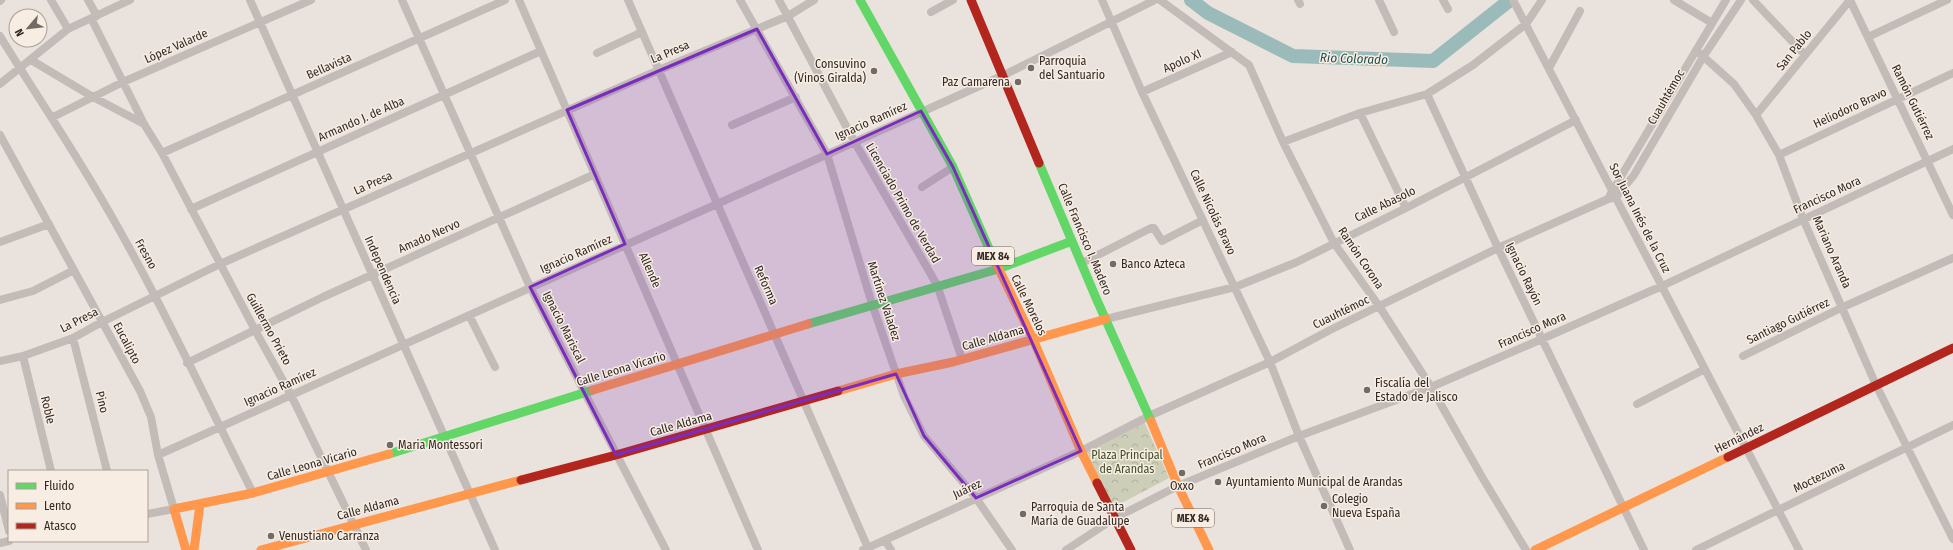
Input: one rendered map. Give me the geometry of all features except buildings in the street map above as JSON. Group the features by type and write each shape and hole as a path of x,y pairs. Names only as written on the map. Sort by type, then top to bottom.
{"main road":[{"name":"Calle Morelos","path":"860,0 953,167 998,269 1033,339 1081,450 1115,518"},
{"name":"Calle Francisco I. Madero","path":"971,0 1004,75 1072,241 1178,486"},
{"name":"Calle Leona Vicario","path":"174,509 253,494 329,472 872,304 998,269 1072,241"},
{"name":"Calle Aldama","path":"261,550 354,524 616,456 803,400 896,374 962,359 1106,319"},
{"name":"Hernández","path":"1535,550 1953,348"},
{"name":"MEX 84","path":"1178,486 1209,550"},
{"path":"194,550 200,504"},
{"path":"174,509 186,550"},
{"name":"MEX 84","path":"1115,518 1131,550"}],"street":[{"path":"51,0 68,29"},
{"name":"Guillermo Prieto","path":"88,0 123,82 144,124 162,153 291,395 366,550"},
{"path":"0,84 68,29 130,0"},
{"name":"Independencia","path":"250,0 469,495 495,550"},
{"name":"López Valarde","path":"53,117 123,82 311,0"},
{"name":"Ignacio Mariscal","path":"402,0 530,287 616,456 666,550"},
{"name":"Bellavista","path":"162,153 505,0"},
{"name":"Allende","path":"519,0 758,550"},
{"name":"Reforma","path":"628,0 803,400 865,549"},
{"name":"Martínez Valadez","path":"740,0 827,154 872,304 904,396 924,436 976,498 1012,550"},
{"name":"Licenciado Primo de Verdad","path":"779,0 854,141 937,285 962,359"},
{"name":"La Presa","path":"0,361 23,356 73,338 102,322 220,264 567,110 788,16 814,0"},
{"path":"931,12 953,0"},
{"name":"Calle Nicolás Bravo","path":"1102,0 1113,22 1142,92 1270,362 1299,436 1350,550"},
{"name":"Ignacio Ramírez","path":"158,455 854,141 1004,75 1155,0"},
{"name":"Ramón Corona","path":"1160,0 1249,65 1283,142 1334,243 1379,306 1431,387 1482,477 1526,550"},
{"path":"1379,0 1394,32"},
{"path":"1443,0 1448,9"},
{"name":"Sor Juana Inés de la Cruz","path":"1513,0 1576,120 1612,196 1662,286 1799,550"},
{"path":"1283,142 1360,113 1427,94 1473,66 1525,23 1542,0"},
{"path":"1674,0 1712,23"},
{"name":"Cuauhtémoc","path":"1612,196 1726,0"},
{"name":"Cuauhtémoc","path":"1149,416 1270,362 1330,330 1498,248 1612,196 1634,175 1703,57 1741,0"},
{"path":"1753,0 1805,55"},
{"name":"San Pablo","path":"1756,115 1850,0"},
{"name":"Ramón Gutiérrez","path":"1850,0 1953,215"},
{"path":"1868,36 1947,0"},
{"path":"1549,68 1580,11"},
{"path":"597,54 642,32"},
{"name":"Fresno","path":"0,36 19,68 53,117 155,296 253,494"},
{"name":"Mariano Aranda","path":"1696,50 1734,84 1756,115 1779,155 1803,219 1876,385 1953,539"},
{"name":"Armando J. de Alba","path":"191,209 541,51"},
{"name":"Apolo XI","path":"1142,92 1232,52"},
{"path":"31,60 93,97 144,124"},
{"name":"Heliodoro Bravo","path":"1779,155 1953,73"},
{"name":"Ignacio Rayón","path":"1427,94 1498,248 1622,508 1644,550"},
{"path":"732,125 796,97"},
{"path":"1360,113 1406,208"},
{"name":"Calle Abasolo","path":"1106,319 1235,287 1296,262 1406,208 1576,120"},
{"name":"Eucalipto","path":"0,135 140,391 151,418 158,455 174,509"},
{"name":"Francisco Mora","path":"1066,550 1115,518 1178,486 1299,436 1431,387 1542,339 1662,286 1953,150"},
{"path":"922,187 953,167"},
{"name":"Amado Nervo","path":"187,363 323,297 595,174"},
{"path":"1082,263 1152,228 1154,228 1162,241 1203,220"},
{"path":"0,242 49,224"},
{"name":"Santiago Gutiérrez","path":"1743,356 1843,307 1953,258"},
{"path":"0,300 33,291 74,270"},
{"path":"469,315 495,368"},
{"name":"Pino","path":"73,338 107,470"},
{"name":"Roble","path":"23,356 51,470"},
{"path":"1637,404 1705,369"},
{"name":"Juárez","path":"865,549 1081,450 1149,416"},
{"name":"Moctezuma","path":"1696,550 1953,426"},
{"path":"0,495 8,527"},
{"path":"148,514 174,509"},
{"path":"885,540 890,550"}],"highlighted area":[{"path":"757,29 827,154 921,111 953,167 1081,451 976,498 924,436 896,374 616,455 530,287 625,244 567,110"}],"green space":[{"name":"Plaza Principal de Arandas","path":"1143,419 1169,478 1114,507 1085,448"}],"waterway":[{"name":"Rio Colorado","path":"1191,0 1208,13 1293,56 1433,61 1510,0"}],"traffic: fast":[{"path":"860,0 953,167 991,253"},
{"path":"1039,163 1096,298 1151,421"},
{"path":"808,324 998,269 1072,241"},
{"path":"389,454 593,390"}],"traffic: slow":[{"path":"991,253 1033,339 1081,451 1097,483"},
{"path":"838,391 896,374 953,362 1106,319"},
{"path":"593,390 808,324"},
{"path":"1151,421 1178,486 1209,550"},
{"path":"186,550 174,509 253,493 389,454"},
{"path":"1535,550 1728,457"},
{"path":"261,550 521,480"},
{"path":"194,550 200,504"}],"traffic: jam":[{"path":"971,0 1039,163"},
{"path":"1728,457 1953,348"},
{"path":"521,480 616,455 838,391"},
{"path":"1097,483 1131,550"}],"place":[{"name":"Parroquia del Santuario","path":"1031,68"},
{"name":"Consuvino (Vinos Giralda)","path":"874,71"},
{"name":"Paz Camarena","path":"1018,82"},
{"name":"Banco Azteca","path":"1113,264"},
{"name":"Fiscalía del Estado de Jalisco","path":"1367,390"},
{"name":"Maria Montessori","path":"390,445"},
{"name":"Oxxo","path":"1182,473"},
{"name":"Ayuntamiento Municipal de Arandas","path":"1218,482"},
{"name":"Colegio Nueva España","path":"1324,506"},
{"name":"Parroquia de Santa María de Guadalupe","path":"1023,514"},
{"name":"Venustiano Carranza","path":"271,536"}]}
